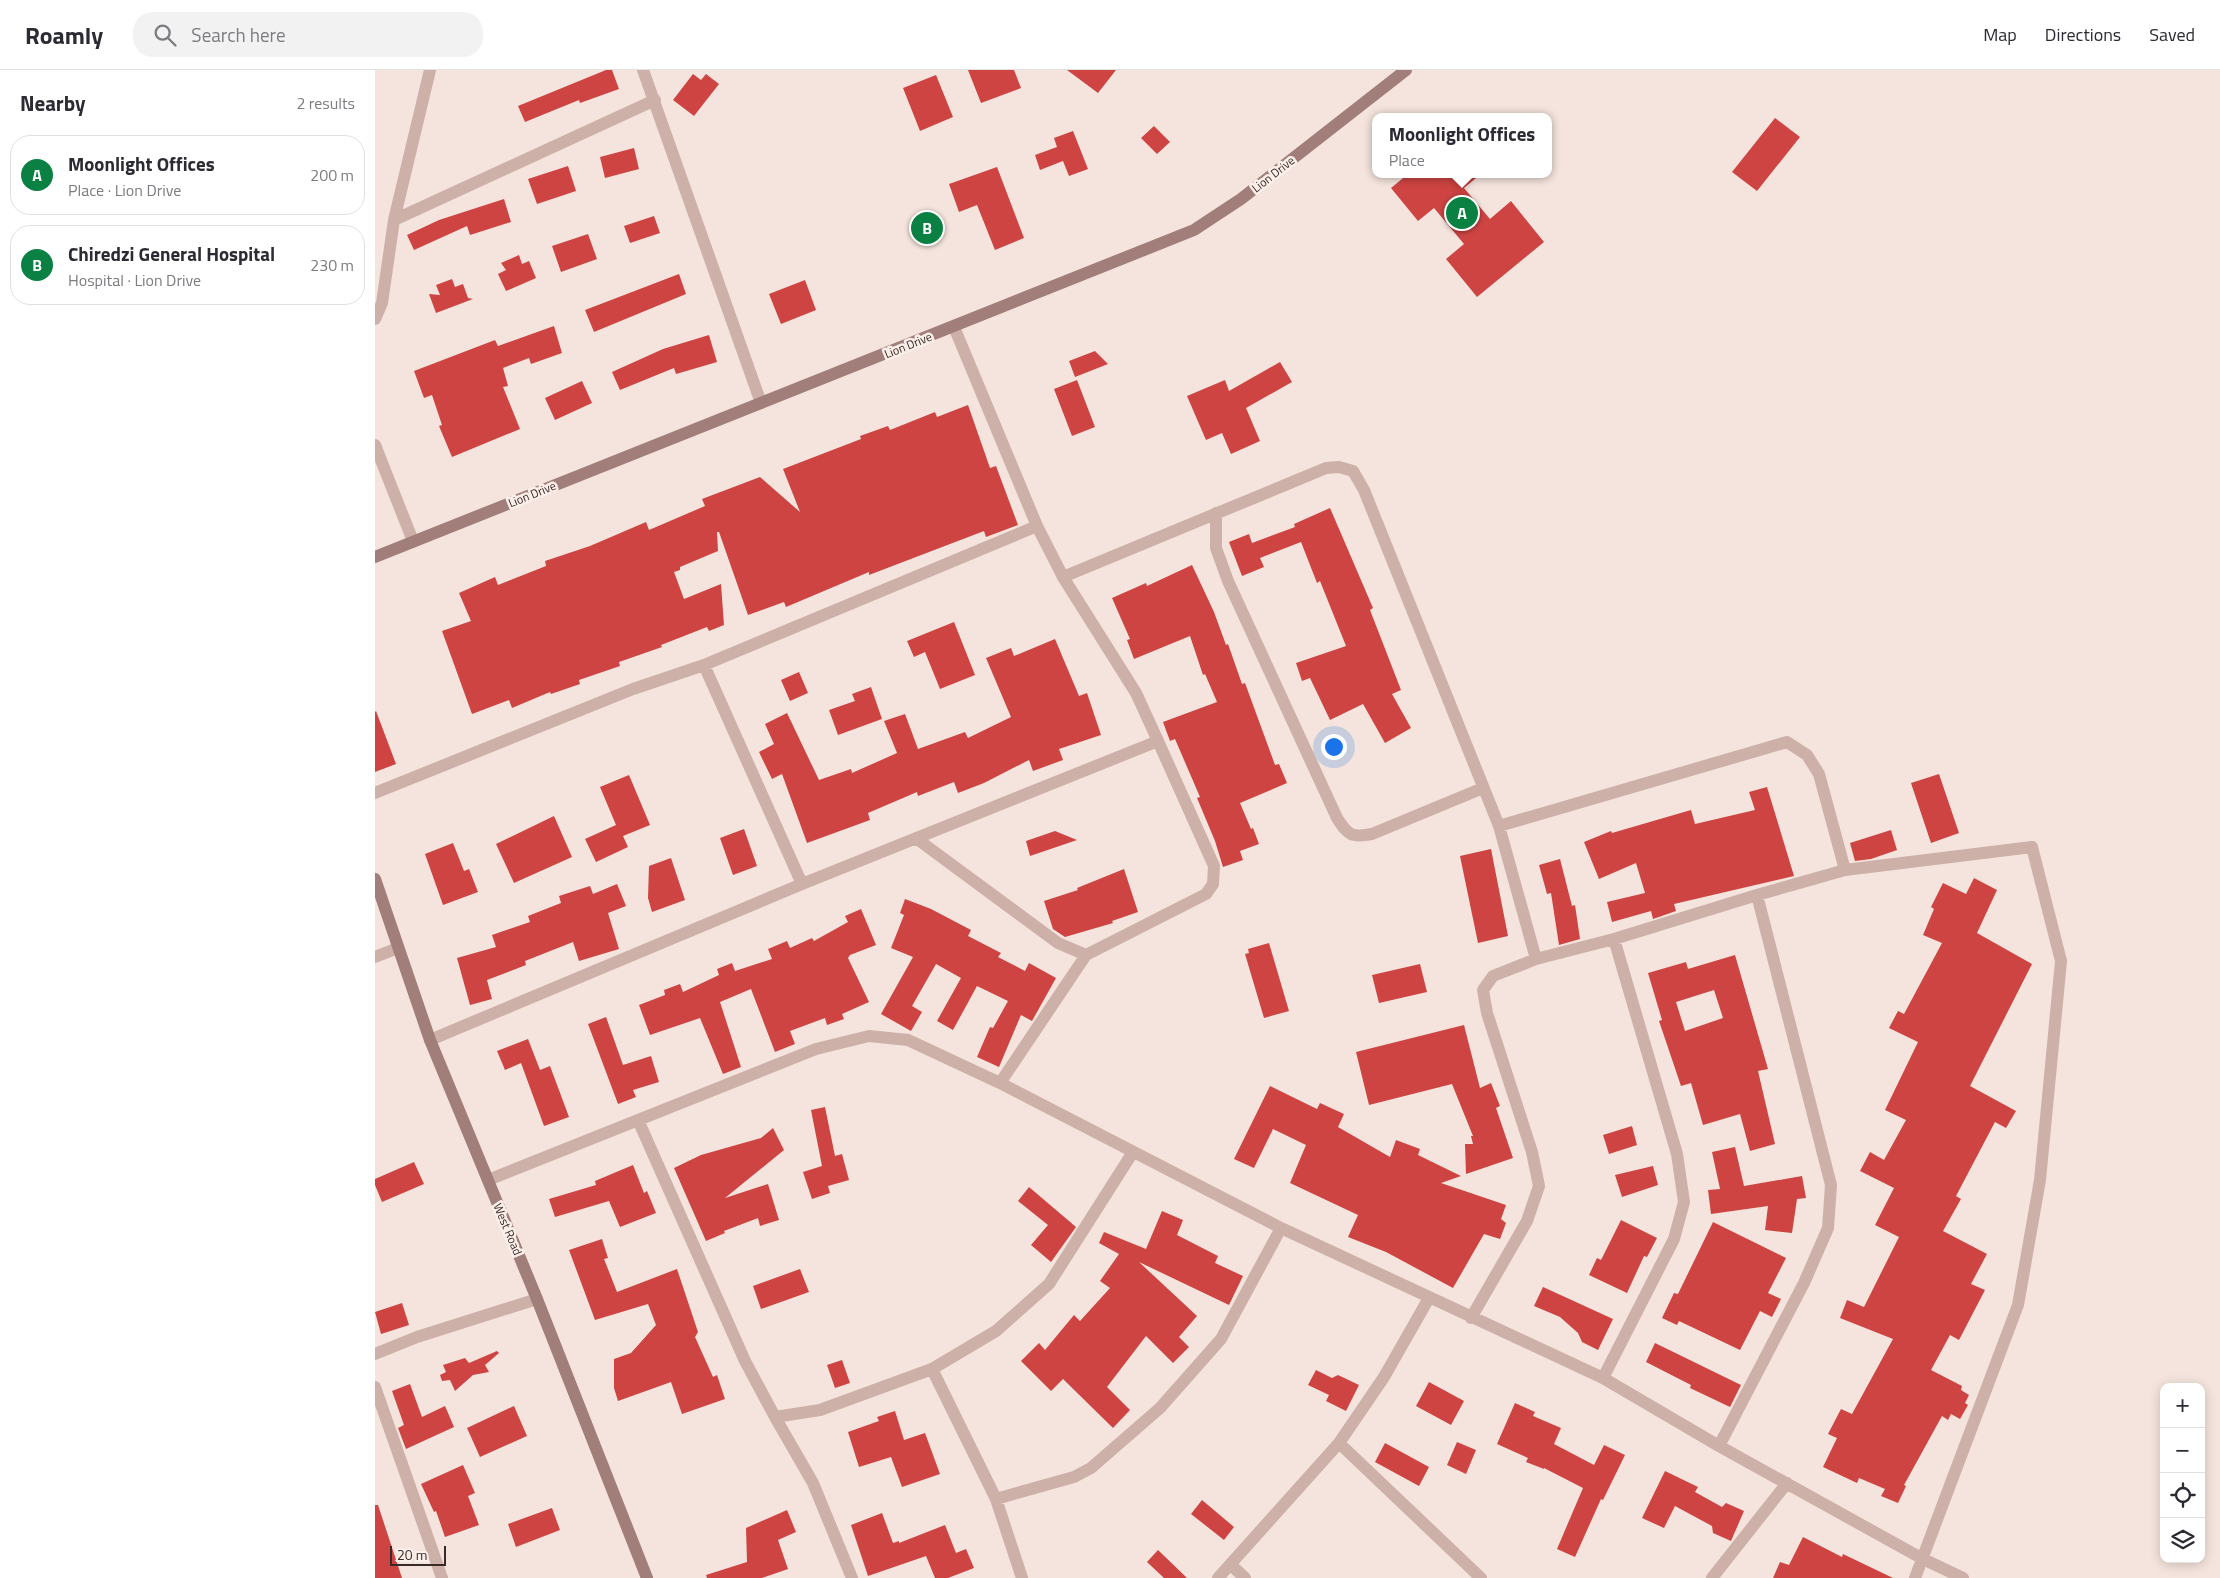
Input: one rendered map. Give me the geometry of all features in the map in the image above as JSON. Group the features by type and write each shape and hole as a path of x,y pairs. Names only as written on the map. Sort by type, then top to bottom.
{"street":[{"path":"375,319 381,303 395,220 430,70"},
{"path":"643,70 761,403"},
{"name":"Lion Drive","path":"375,557 1194,230 1241,199 1406,70"},
{"path":"395,220 655,100"},
{"path":"954,327 1037,526 1063,578 1136,693 1214,866 1213,884 1206,894 1086,955 999,1083"},
{"path":"375,445 413,542"},
{"path":"1063,578 1326,468 1339,467 1353,471 1364,490 1499,826 1536,959"},
{"path":"1216,513 1216,548 1228,581 1337,818 1346,833 1358,837 1372,834 1483,788"},
{"path":"375,793 633,689 704,665 1037,526"},
{"path":"704,665 802,884"},
{"path":"430,1040 802,884 1158,741"},
{"path":"1499,826 1787,742 1807,754 1819,774 1845,870"},
{"path":"917,839 1058,943 1086,955"},
{"path":"1471,1318 1527,1221 1539,1186 1532,1152 1487,1013 1483,990 1493,976 1536,959 1614,939 1845,870 2032,847 2061,962 2041,1180 2019,1305 1915,1578"},
{"name":"West Road","path":"375,879 430,1040 537,1299 647,1578"},
{"path":"1719,1446 1804,1284 1828,1228 1831,1185 1757,895"},
{"path":"1603,1378 1674,1238 1684,1202 1677,1154 1614,939"},
{"path":"375,957 398,948"},
{"path":"488,1180 816,1049 869,1036 908,1040 999,1083 1281,1228 1603,1378 1719,1446 1923,1559 1963,1578"},
{"path":"638,1120 745,1361 775,1418 813,1483 852,1578"},
{"path":"775,1418 820,1410 932,1369 996,1331 1049,1284 1133,1152"},
{"path":"996,1499 1074,1477 1091,1468 1160,1408 1221,1339 1281,1228"},
{"path":"1218,1578 1339,1443 1384,1377 1429,1298"},
{"path":"375,1354 417,1337 537,1299"},
{"path":"932,1369 996,1499 1022,1578"},
{"path":"375,1387 442,1578"},
{"path":"1339,1443 1481,1578"},
{"path":"1712,1578 1787,1483"},
{"path":"1231,1565 1245,1578"}],"building":[{"path":"606,70 612,70 619,89 580,103 579,100 525,122 518,106"},
{"path":"968,70 1014,70 1021,88 981,103"},
{"path":"1067,70 1116,70 1098,93"},
{"path":"693,74 701,80 706,74 719,84 694,116 673,100"},
{"path":"936,75 953,117 920,131 903,88"},
{"path":"1775,118 1800,137 1757,191 1732,172"},
{"path":"1154,126 1170,142 1157,154 1141,138"},
{"path":"1073,131 1088,169 1069,176 1063,161 1040,170 1035,155 1057,147 1054,138"},
{"path":"634,148 639,169 605,178 600,157"},
{"path":"568,166 576,191 537,204 528,179"},
{"path":"997,167 1024,238 995,250 977,205 959,212 949,184"},
{"path":"1403,178 1476,178 1464,188 1490,219 1511,201 1544,242 1477,297 1446,259 1464,244 1434,208 1418,221 1391,188"},
{"path":"504,199 511,222 470,235 467,226 414,250 407,235 439,220"},
{"path":"654,216 660,233 630,243 624,226"},
{"path":"588,234 597,259 561,272 552,246"},
{"path":"519,255 522,264 529,261 536,278 506,291 498,274 506,270 501,263"},
{"path":"679,274 686,294 594,332 585,310"},
{"path":"452,279 455,287 463,284 468,298 473,299 436,313 429,294 440,295 436,285"},
{"path":"805,280 816,310 781,324 769,294"},
{"path":"554,326 562,353 531,364 529,358 503,368 508,386 503,387 520,429 452,457 439,426 442,425 432,395 424,398 414,371 495,340 498,346"},
{"path":"709,335 717,362 676,374 674,368 620,390 612,372 663,349"},
{"path":"1095,351 1108,364 1075,377 1069,361"},
{"path":"1280,362 1292,382 1246,408 1260,441 1231,454 1222,433 1206,440 1187,396 1225,380 1229,391"},
{"path":"1077,380 1095,427 1072,436 1054,389"},
{"path":"582,381 592,403 555,420 545,398"},
{"path":"968,405 990,468 996,466 1018,525 986,537 984,531 869,575 869,572 786,607 784,602 748,615 719,532 717,532 718,551 680,567 680,570 674,572 684,599 721,584 724,625 709,631 707,627 661,645 662,647 619,662 620,666 579,680 580,684 551,694 550,692 512,708 509,700 472,714 442,631 471,621 459,593 495,577 498,585 546,566 545,561 590,546 646,522 649,530 705,506 702,499 760,477 800,512 783,469 861,439 860,436 888,426 890,430 935,412 937,417"},
{"path":"1330,508 1373,608 1370,610 1401,690 1392,694 1411,728 1385,743 1363,704 1330,720 1310,678 1302,681 1296,663 1346,646 1320,581 1317,583 1301,542 1260,558 1264,567 1242,576 1229,542 1249,534 1252,543 1295,527 1294,524"},
{"path":"1192,565 1214,612 1226,645 1228,644 1242,684 1245,683 1275,765 1279,764 1287,783 1240,803 1259,844 1240,851 1243,860 1223,867 1215,841 1197,798 1200,797 1175,739 1170,741 1163,722 1217,702 1205,674 1203,675 1190,636 1134,659 1127,640 1130,639 1112,598 1146,583 1147,586"},
{"path":"954,622 975,675 940,689 925,652 914,657 907,641"},
{"path":"1055,639 1079,696 1087,693 1101,735 1059,749 1063,760 1033,771 1029,760 984,783 958,793 954,782 918,796 917,792 868,813 870,820 807,843 782,774 772,779 759,752 774,744 765,724 787,713 819,780 851,769 852,773 897,753 884,721 905,714 918,749 965,732 968,738 1011,717 986,658 1011,648 1014,656"},
{"path":"799,672 808,693 790,701 781,680"},
{"path":"871,687 882,719 838,735 829,710 855,701 852,694"},
{"path":"375,712 396,764 375,772"},
{"path":"1939,774 1959,833 1931,843 1911,783"},
{"path":"629,775 650,825 623,836 628,847 596,862 585,839 616,825 600,787"},
{"path":"1767,787 1794,876 1674,904 1676,911 1653,919 1651,911 1612,922 1607,902 1645,893 1636,863 1599,879 1584,842 1611,831 1612,833 1691,810 1695,824 1755,810 1749,792"},
{"path":"554,816 572,857 514,883 496,844"},
{"path":"744,829 757,866 733,875 720,838"},
{"path":"1891,830 1897,850 1871,859 1855,861 1850,843"},
{"path":"1055,831 1077,840 1030,856 1026,841"},
{"path":"453,843 464,871 469,869 478,892 443,905 425,854"},
{"path":"1491,849 1508,936 1478,943 1460,856"},
{"path":"671,858 685,900 652,912 648,898 649,866"},
{"path":"1560,859 1572,906 1575,905 1580,939 1559,945 1551,893 1547,894 1539,865"},
{"path":"1124,869 1138,912 1112,921 1113,923 1065,937 1053,929 1044,901 1078,890 1077,888"},
{"path":"1974,878 1997,890 1977,933 2032,964 1970,1086 2016,1111 2006,1128 1995,1122 1956,1196 1961,1199 1943,1231 1987,1254 1971,1284 1985,1290 1959,1340 1950,1335 1931,1370 1962,1386 1961,1390 1969,1395 1965,1403 1968,1405 1960,1419 1951,1414 1948,1420 1942,1416 1904,1485 1906,1486 1898,1503 1881,1496 1885,1489 1859,1478 1857,1483 1823,1467 1837,1438 1828,1434 1841,1409 1852,1414 1893,1339 1840,1318 1847,1300 1864,1307 1899,1237 1875,1225 1894,1188 1860,1171 1870,1152 1884,1160 1906,1120 1885,1110 1918,1042 1889,1028 1898,1011 1904,1014 1942,943 1923,935 1934,909 1931,907 1943,883 1966,894"},
{"path":"617,884 626,906 608,913 619,949 579,961 573,942 525,961 526,965 487,980 492,999 470,1005 457,958 496,947 492,935 530,922 528,916 561,903 559,896 590,886 593,894"},
{"path":"905,899 931,909 971,930 968,936 1001,953 998,957 1025,971 1029,963 1056,978 1032,1021 1021,1015 999,1067 977,1057 990,1027 993,1028 1008,1001 977,986 953,1030 937,1021 961,978 936,964 912,1006 922,1012 911,1031 881,1014 913,957 891,948 904,915 900,913"},
{"path":"861,909 876,945 850,955 848,958 869,1002 842,1014 844,1019 827,1025 825,1018 790,1031 795,1044 775,1052 751,989 720,1002 741,1067 723,1074 700,1018 650,1035 639,1005 665,995 664,990 680,984 683,992 719,975 717,969 732,963 735,971 772,959 768,949 787,941 790,948 812,938 814,941 848,922 845,916"},
{"path":"1269,943 1289,1011 1264,1018 1245,954 1249,953 1248,949"},
{"path":"1735,955 1768,1069 1758,1071 1775,1144 1750,1151 1740,1114 1703,1125 1691,1083 1681,1086 1659,1021 1662,1020 1648,973 1686,962 1688,969","holes":["1714,990 1723,1018 1685,1031 1676,1002"]},
{"path":"1420,964 1427,992 1379,1003 1372,975"},
{"path":"606,1017 623,1065 651,1056 659,1082 633,1090 636,1097 618,1104 588,1024"},
{"path":"1464,1025 1480,1088 1491,1083 1500,1106 1496,1108 1513,1158 1466,1174 1465,1144 1473,1144 1471,1136 1473,1136 1452,1084 1369,1105 1356,1052"},
{"path":"528,1039 540,1070 550,1066 569,1117 544,1126 521,1063 505,1070 497,1051"},
{"path":"1270,1086 1317,1109 1320,1103 1344,1114 1338,1127 1390,1157 1396,1140 1420,1149 1418,1155 1461,1176 1441,1183 1506,1205 1501,1219 1506,1223 1500,1239 1484,1234 1453,1288 1386,1252 1348,1237 1358,1215 1290,1183 1306,1145 1273,1129 1254,1168 1234,1159"},
{"path":"825,1107 835,1156 842,1154 849,1180 828,1186 830,1193 812,1199 803,1172 822,1166 811,1110"},
{"path":"1632,1126 1637,1145 1609,1154 1603,1135"},
{"path":"773,1128 784,1150 725,1198 768,1184 779,1220 760,1226 758,1218 724,1231 725,1233 706,1241 674,1168 701,1155 761,1138"},
{"path":"1735,1147 1744,1186 1802,1176 1806,1198 1797,1199 1792,1233 1765,1230 1768,1206 1711,1214 1708,1190 1720,1189 1712,1152"},
{"path":"414,1162 424,1184 382,1202 375,1185 375,1179"},
{"path":"633,1165 644,1193 647,1191 656,1213 620,1227 609,1201 555,1217 549,1199 596,1185 595,1181"},
{"path":"1653,1166 1658,1185 1622,1197 1615,1175"},
{"path":"1029,1187 1076,1227 1051,1262 1031,1245 1048,1225 1018,1201"},
{"path":"1162,1211 1183,1220 1177,1235 1218,1256 1215,1263 1243,1276 1229,1305 1139,1262 1197,1316 1179,1337 1189,1347 1173,1363 1146,1336 1107,1387 1130,1410 1113,1428 1063,1379 1051,1391 1021,1361 1039,1343 1045,1350 1074,1315 1080,1321 1110,1288 1100,1281 1119,1254 1099,1243 1104,1232 1146,1249"},
{"path":"1621,1220 1657,1238 1647,1257 1644,1256 1627,1293 1589,1275 1597,1258 1601,1260"},
{"path":"1713,1222 1786,1258 1768,1293 1781,1299 1772,1317 1760,1311 1740,1350 1679,1321 1677,1325 1662,1318 1674,1293 1678,1294"},
{"path":"602,1239 608,1258 604,1259 617,1292 677,1269 698,1332 695,1337 713,1377 717,1375 725,1399 682,1414 671,1382 618,1401 614,1388 614,1359 631,1353 656,1325 648,1304 595,1320 569,1250"},
{"path":"800,1269 809,1292 761,1309 753,1286"},
{"path":"1543,1287 1613,1319 1598,1350 1582,1342 1578,1333 1560,1317 1534,1306"},
{"path":"402,1303 409,1325 381,1334 375,1312"},
{"path":"1655,1343 1741,1385 1730,1407 1690,1388 1691,1385 1646,1362"},
{"path":"497,1351 499,1353 485,1365 489,1372 473,1375 455,1391 450,1380 442,1381 440,1375 446,1372 443,1365 465,1358 469,1363"},
{"path":"842,1360 850,1383 835,1388 827,1365"},
{"path":"1316,1370 1332,1378 1338,1375 1359,1385 1346,1411 1326,1401 1329,1395 1308,1385"},
{"path":"1429,1382 1464,1401 1451,1425 1416,1406"},
{"path":"410,1384 422,1417 445,1406 454,1427 406,1449 398,1428 404,1425 392,1391"},
{"path":"1515,1403 1535,1412 1533,1416 1561,1428 1554,1444 1594,1465 1604,1445 1625,1455 1603,1500 1601,1499 1575,1557 1557,1549 1583,1488 1544,1468 1526,1462 1528,1458 1497,1444"},
{"path":"514,1406 527,1436 480,1457 467,1428"},
{"path":"895,1411 904,1440 925,1433 940,1474 902,1487 891,1457 859,1467 848,1432 879,1421 877,1417"},
{"path":"1457,1442 1476,1450 1466,1474 1447,1465"},
{"path":"1385,1443 1429,1467 1419,1486 1375,1462"},
{"path":"463,1465 475,1493 468,1496 479,1525 445,1537 436,1511 434,1512 421,1484"},
{"path":"1665,1471 1698,1487 1695,1492 1722,1507 1726,1503 1744,1511 1731,1541 1713,1533 1712,1526 1675,1506 1664,1528 1642,1518"},
{"path":"1202,1500 1234,1527 1224,1540 1191,1514"},
{"path":"375,1505 378,1505 402,1578 375,1578"},
{"path":"552,1508 560,1530 516,1547 508,1524"},
{"path":"787,1510 796,1532 778,1540 788,1569 762,1578 707,1578 706,1575 747,1562 746,1528"},
{"path":"882,1513 893,1543 899,1541 899,1543 945,1525 956,1553 966,1549 974,1568 948,1578 935,1578 926,1556 868,1576 851,1525"},
{"path":"1803,1537 1842,1557 1843,1554 1893,1578 1773,1578 1780,1562 1789,1565"},
{"path":"1158,1550 1187,1578 1164,1578 1147,1562"}],"place":[{"name":"Moonlight Offices","path":"1462,213"},
{"name":"Chiredzi General Hospital","path":"927,228"}]}
